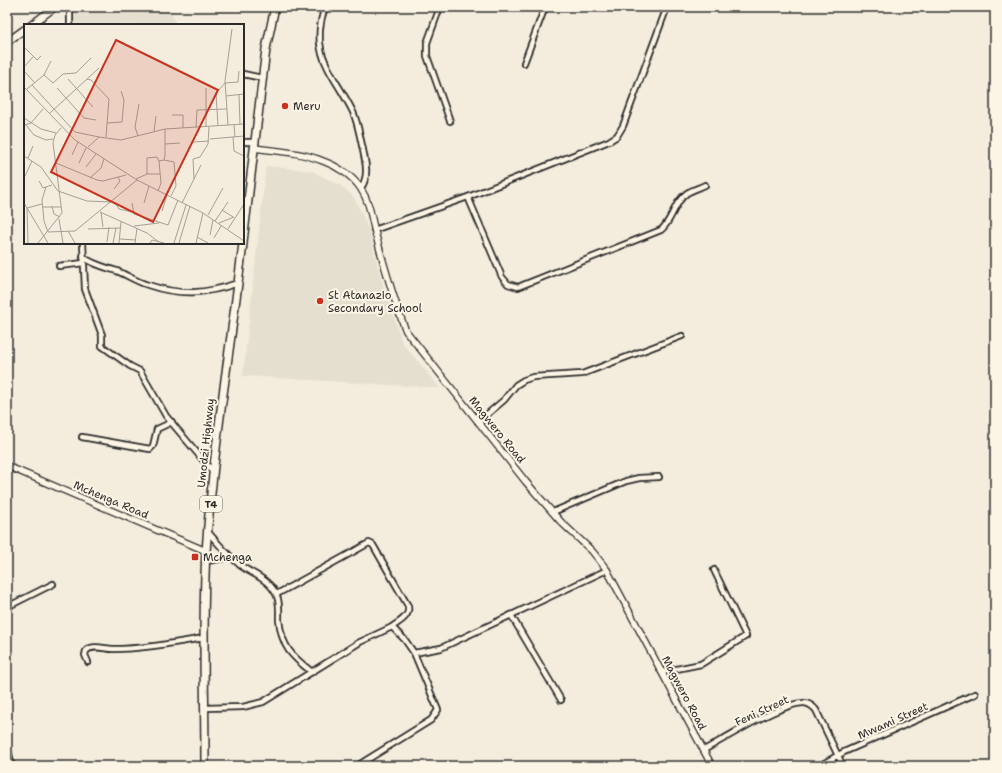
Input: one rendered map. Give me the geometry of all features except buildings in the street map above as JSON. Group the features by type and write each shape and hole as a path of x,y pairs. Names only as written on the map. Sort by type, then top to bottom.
{"highway":[{"name":"Umodzi Highway","path":"244,221 266,49 275,7"},
{"name":"Umodzi Highway","path":"205,766 204,638 206,551 214,472 243,244"}],"main road":[{"path":"32,24 55,7"},
{"path":"7,42 24,30"}],"street":[{"path":"70,7 70,24"},
{"path":"324,7 318,27 319,44 328,72 353,113 359,131 367,171 366,179 361,188"},
{"path":"440,7 428,43 427,56 450,121"},
{"path":"524,63 545,7"},
{"path":"374,230 468,198 609,141 617,136 626,118 668,7"},
{"path":"244,74 262,78"},
{"path":"244,142 254,145"},
{"name":"Magwero Road","path":"254,145 303,155 323,161 344,171 361,188 369,204 374,230 398,312 406,331 552,512 592,551 607,570 712,766"},
{"path":"468,198 502,277 508,284 518,287 660,230 665,226 682,198 687,193 704,185"},
{"path":"82,244 85,289 102,335 102,346 130,366 140,371 158,403 214,472"},
{"path":"84,257 92,264 117,272 147,285 178,291 196,293 214,291 238,283"},
{"path":"59,266 84,263"},
{"path":"478,422 504,400 516,385 524,380 532,377 582,374 682,336"},
{"path":"82,437 150,449 153,446 157,429 172,422"},
{"name":"Mchenga Road","path":"7,466 206,551"},
{"path":"552,512 626,481 659,476"},
{"path":"208,532 231,557 242,567 258,574 276,594 280,604 279,618 284,641 288,651 294,658 312,672"},
{"path":"205,708 253,706 263,702 360,642 392,627 407,616 409,612 408,606 373,545 369,543 276,594"},
{"path":"206,561 231,557"},
{"path":"414,653 441,648 607,570"},
{"path":"662,672 701,664 746,636 714,570"},
{"path":"7,608 54,584"},
{"path":"511,616 561,700"},
{"path":"357,766 431,720 436,715 438,710 414,653 405,640 392,627"},
{"path":"88,662 85,655 86,651 93,648 135,648 204,638"},
{"name":"Mwami Street","path":"819,766 837,756 975,694"},
{"name":"Feni Street","path":"704,750 779,710 805,703 811,705 816,710 843,766"},
{"path":"7,746 12,766"}],"shaded area":[{"path":"82,7 169,7 176,24 73,24 70,15"},
{"name":"St Atanazio Secondary School","path":"266,166 312,171 341,186 354,197 369,230 380,276 403,344 440,388 243,376"}],"place":[{"name":"Meru","path":"285,106"},
{"name":"St Atanazio Secondary School","path":"320,301"},
{"name":"Mchenga","path":"195,557"}]}
